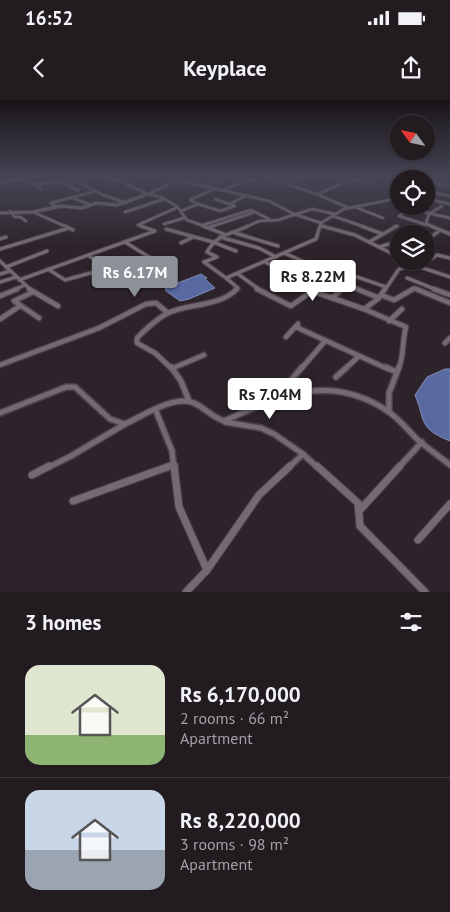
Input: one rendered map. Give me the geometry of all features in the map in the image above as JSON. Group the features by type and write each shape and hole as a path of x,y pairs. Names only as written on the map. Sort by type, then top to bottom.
{"street":[{"path":"55,206 51,203 64,200"},
{"path":"77,200 91,205"},
{"path":"118,200 126,203"},
{"path":"0,213 10,211 33,212 55,206 82,208 91,205 126,203 133,200"},
{"path":"125,212 161,200"},
{"path":"165,200 179,209 184,218"},
{"path":"190,200 220,211 235,206 218,200"},
{"path":"229,204 239,200"},
{"path":"264,200 321,225 355,235 390,253"},
{"path":"331,200 349,208"},
{"path":"226,278 316,239 321,225 340,210 389,200"},
{"path":"435,200 450,204"},
{"path":"0,282 89,256 155,231 139,226 139,224 198,204"},
{"path":"435,211 442,206"},
{"path":"354,207 383,218"},
{"path":"189,401 186,388 173,368 151,348 137,343 137,338 168,313 204,304 238,289 204,262 217,257 208,252 213,242 224,234 235,232 259,221 278,220 312,209 334,215 382,234"},
{"path":"203,225 251,210 272,220"},
{"path":"10,211 15,218 26,221"},
{"path":"33,212 73,230"},
{"path":"209,228 255,212"},
{"path":"400,215 399,216 428,225 426,222 430,215"},
{"path":"435,215 450,218"},
{"path":"164,224 184,218 224,234"},
{"path":"0,249 68,228"},
{"path":"435,228 450,234"},
{"path":"166,229 213,242 236,251"},
{"path":"369,242 390,230"},
{"path":"435,233 439,230"},
{"path":"235,232 278,246"},
{"path":"0,239 6,237"},
{"path":"181,243 194,237"},
{"path":"220,237 259,248 276,257"},
{"path":"126,242 164,264"},
{"path":"379,247 383,245 390,246"},
{"path":"3,266 48,251"},
{"path":"284,253 316,267 306,273 341,290 332,298"},
{"path":"435,257 437,255 450,258"},
{"path":"89,256 108,268"},
{"path":"48,269 65,280 149,257"},
{"path":"0,261 3,266 33,292 58,306"},
{"path":"265,262 291,275"},
{"path":"337,270 386,287"},
{"path":"364,309 380,297 398,270"},
{"path":"427,270 450,277"},
{"path":"0,274 10,271"},
{"path":"238,274 256,288 291,306 312,291 364,309 406,327 402,340 402,363 396,372 389,394 389,412"},
{"path":"408,278 450,295"},
{"path":"344,283 380,297 394,300 414,288 450,303"},
{"path":"0,296 25,285"},
{"path":"33,292 14,301 39,318"},
{"path":"0,365 99,328 146,304 156,303 168,313"},
{"path":"0,320 20,306"},
{"path":"389,321 402,309"},
{"path":"286,337 297,326 358,357 396,372"},
{"path":"445,343 450,338"},
{"path":"292,379 325,341"},
{"path":"173,368 204,355"},
{"path":"336,377 358,357"},
{"path":"0,413 66,387 75,387 110,419 125,424"},
{"path":"224,422 279,396 308,390 339,391 361,396 389,412 450,465"},
{"path":"32,475 71,456 125,424 178,402 189,401 217,420 262,428 303,454 358,503 360,526 425,592"},
{"path":"156,411 168,438 175,465 179,507 207,570"},
{"path":"359,511 422,442"},
{"path":"186,592 207,570 259,495 303,454"},
{"path":"73,501 175,465"},
{"path":"418,540 450,504"}],"water":[{"path":"201,274 215,288 180,301 165,289 170,286"},
{"path":"445,369 450,369 450,441 428,428 422,418 415,395 427,377"}]}
